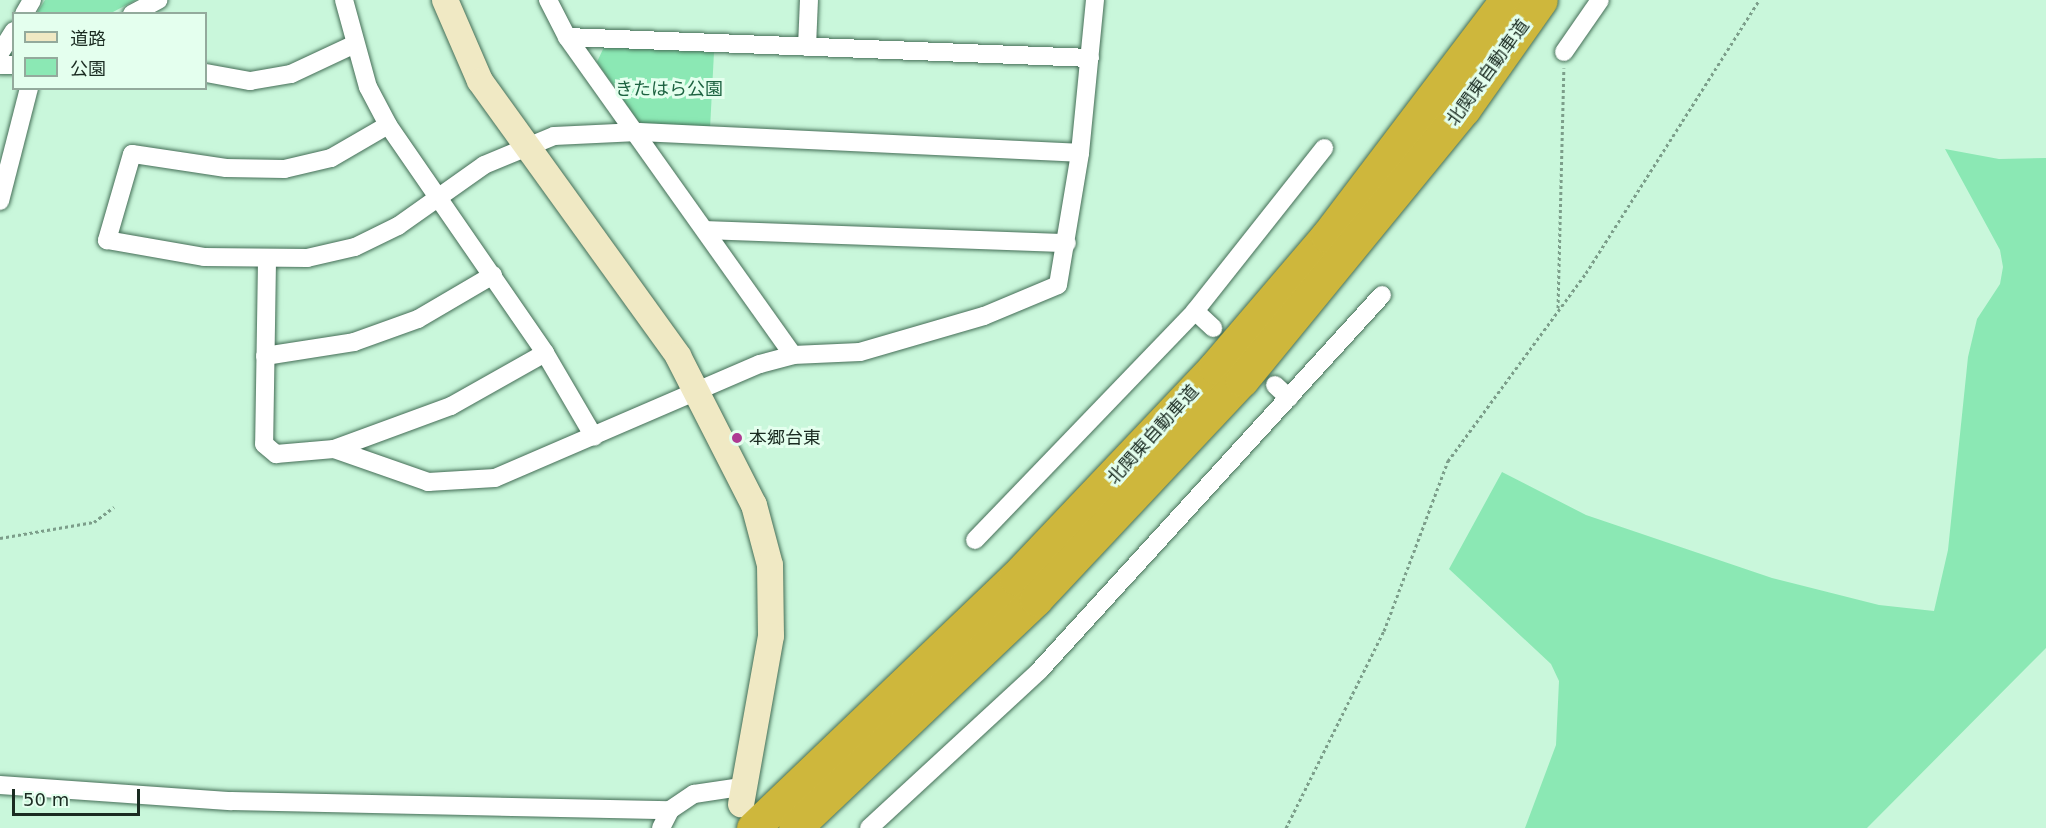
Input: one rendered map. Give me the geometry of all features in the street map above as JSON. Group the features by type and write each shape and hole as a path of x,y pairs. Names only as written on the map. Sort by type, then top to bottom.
{"highway":[{"name":"北関東自動車道","path":"745,807 1016,578 1215,367 1327,236 1506,0"},
{"name":"北関東自動車道","path":"795,828 1036,599 1242,380 1456,119 1541,0"}],"street":[{"path":"136,12 158,0"},
{"path":"344,0 368,87 388,125 440,197 545,353 594,437"},
{"path":"445,0 480,81 698,389 754,505 770,565 771,636 745,807 694,794 670,810 661,828"},
{"path":"548,0 567,37 638,132 793,356"},
{"path":"807,47 809,0"},
{"path":"334,450 428,482 456,483 495,478 594,437 698,389 793,356 860,352 984,316 1058,285 1067,243 1080,153 1095,0"},
{"path":"1564,52 1600,0"},
{"path":"0,53 12,34"},
{"path":"567,37 1090,58"},
{"path":"207,73 250,81 291,74 355,44"},
{"path":"0,201 28,90"},
{"path":"388,125 331,158 284,169 226,168 132,154 107,240 132,248 267,261 355,246 440,197 484,165 554,136 638,132 1080,153"},
{"path":"975,540 1195,311 1324,148"},
{"path":"706,230 1067,243"},
{"path":"267,261 264,444 276,454 334,450 451,406 545,353"},
{"path":"265,356 354,342 418,319 493,275"},
{"path":"870,828 1039,671 1382,295"},
{"path":"1195,311 1213,328"},
{"path":"1275,385 1289,398"},
{"path":"0,785 231,801 670,810"}],"path":[{"path":"1286,828 1384,631 1448,460 1558,309 1759,0"},
{"path":"1558,309 1564,52"},
{"path":"0,538 94,522 114,507"}],"green space":[{"path":"45,0 136,0 113,12 38,12"},
{"name":"きたはら公園","path":"604,47 714,52 710,129 651,127 638,121 597,62"},
{"path":"1945,149 1999,159 2046,158 2046,648 1867,828 1525,828 1556,745 1559,681 1551,664 1449,569 1502,472 1586,515 1772,578 1879,605 1934,611 1948,550 1968,357 1977,319 2000,284 2003,267 2000,250"}],"place":[{"name":"本郷台東","path":"737,438"}]}
